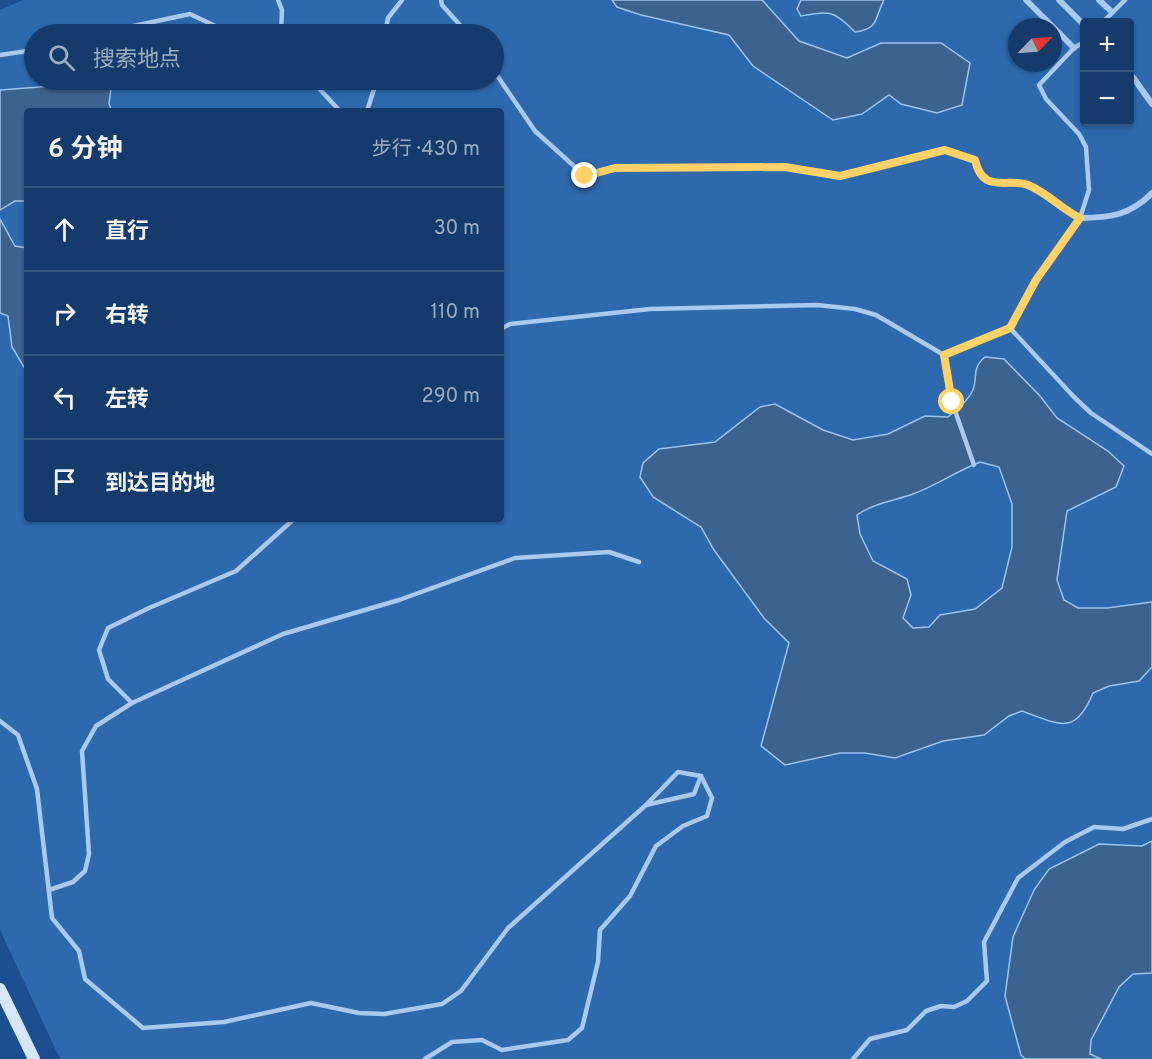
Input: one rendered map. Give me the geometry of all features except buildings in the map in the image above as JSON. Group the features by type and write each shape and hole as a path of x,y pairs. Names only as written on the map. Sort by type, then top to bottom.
{"street":[{"path":"1026,0 1074,48"},
{"path":"1059,0 1080,21"},
{"path":"1099,0 1112,12"},
{"path":"1134,79 1152,104"},
{"path":"1080,218 1106,218 1140,205 1152,193"},
{"path":"0,989 34,1059"}],"lane":[{"path":"278,0 282,10 281,24"},
{"path":"387,24 388,18 402,0"},
{"path":"441,0 442,5 459,24"},
{"path":"1107,18 1125,0"},
{"path":"143,24 190,14 211,24"},
{"path":"944,355 1010,328 1036,280 1080,218 1089,190 1086,147 1079,134 1046,99 1039,85 1080,44"},
{"path":"0,55 24,51"},
{"path":"504,86 535,132 585,176 615,168 785,167 840,176 945,150 975,160 977,170 987,180 1027,184 1054,199 1068,212 1080,218"},
{"path":"320,90 337,108"},
{"path":"368,108 374,90"},
{"path":"504,327 510,324 650,309 818,305 855,309 876,315 944,355 952,402 975,465"},
{"path":"1010,328 1091,413 1152,454"},
{"path":"132,703 108,679 99,650 108,628 236,571 291,522"},
{"path":"49,890 73,882 86,871 89,854 82,751 96,726 132,703 283,634 399,600 515,558 609,552 639,562"},
{"path":"0,721 18,735 37,789 52,918 79,951 85,979 143,1028 224,1022 311,1003 359,1013 384,1014 442,1004 461,990 508,928 646,805 678,772 701,776"},
{"path":"646,805 694,794 701,776"},
{"path":"425,1059 452,1041 482,1040 502,1050 568,1040 582,1028 598,962 600,930 630,896 656,846 683,826 707,816 712,798 701,776"},
{"path":"853,1059 870,1039 907,1030 926,1011 941,1006 954,1007 967,1001 978,992 987,981 984,942 1018,878 1065,842 1094,827 1123,829 1152,819"}],"shaded area":[{"path":"23,0 1152,0 1152,1059 60,1059 0,930 0,10"},
{"path":"612,0 762,0 799,41 847,58 881,43 941,43 970,63 962,105 937,113 901,104 889,95 862,114 833,120 753,66 729,35 641,15 617,7"},
{"path":"801,0 884,0 873,25 863,31 855,32 831,14 801,16 797,9"},
{"path":"24,88 24,90 111,90 111,108 24,108 24,201 15,201 0,210 0,90"},
{"path":"0,219 15,246 24,248 24,367 12,347 8,316 0,313"},
{"path":"985,357 1004,359 1040,396 1057,418 1108,451 1124,466 1116,487 1067,511 1057,580 1064,600 1078,608 1107,608 1152,602 1152,667 1139,681 1109,686 1093,693 1080,716 1065,723 1056,723 1022,711 1009,716 984,735 943,741 895,758 865,753 840,753 785,765 761,746 789,643 764,618 714,550 701,527 653,497 640,477 643,463 659,449 715,442 760,407 775,404 823,430 853,440 888,434 925,416 948,417 970,396 980,362","holes":["980,462 999,467 1012,504 1012,547 1002,588 975,609 940,615 929,627 913,628 903,618 911,595 907,579 873,561 860,534 857,515 877,505 922,490"]},
{"path":"1152,841 1152,973 1133,974 1119,987 1091,1040 1090,1054 1101,1059 1025,1059 1021,1055 1005,996 1013,937 1034,890 1049,869 1099,844 1142,846"}],"route":[{"path":"585,176 615,168 785,167 840,176 945,150 975,160 977,170 987,180 1027,184 1054,199 1068,212 1080,218 1036,280 1010,328 944,355 952,402"}]}
